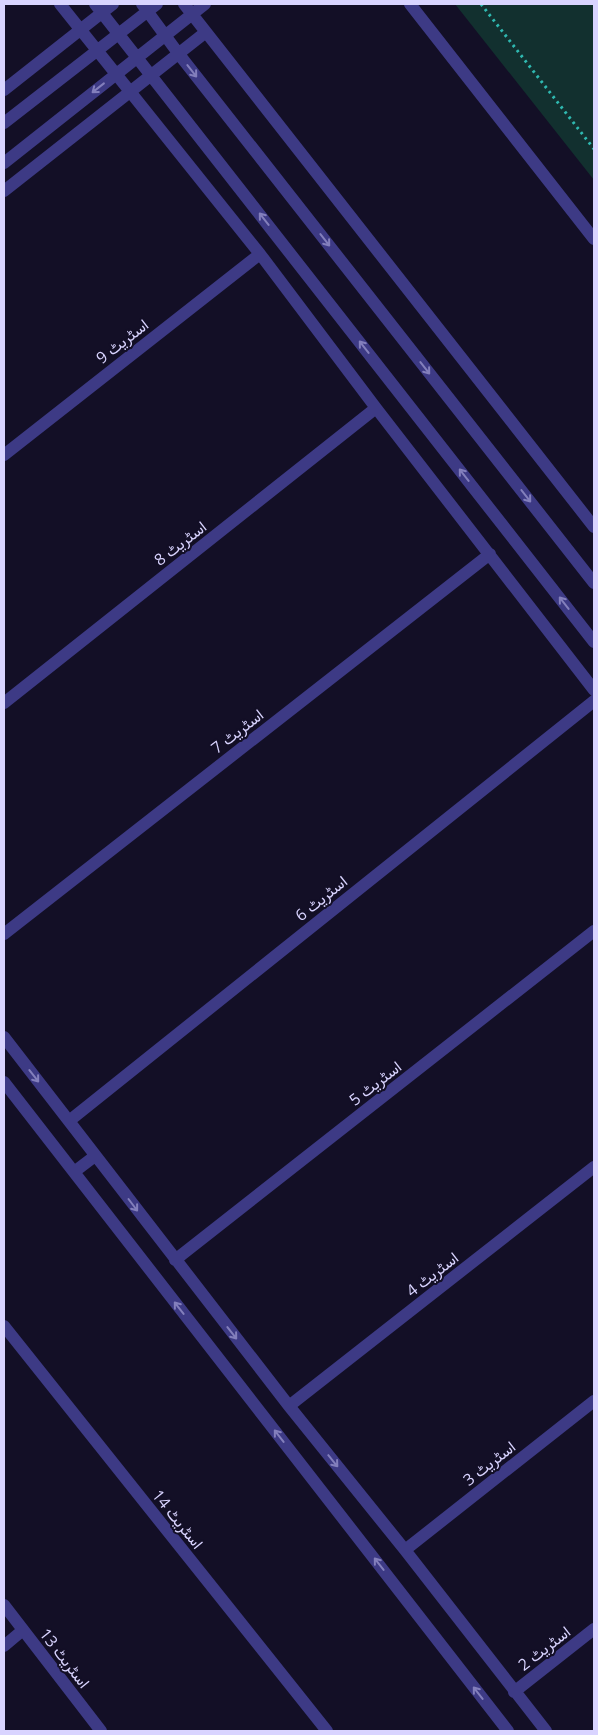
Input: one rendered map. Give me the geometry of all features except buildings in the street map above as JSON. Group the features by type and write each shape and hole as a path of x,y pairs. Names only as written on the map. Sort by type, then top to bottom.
{"street":[{"path":"60,4 260,254 376,408 594,690"},
{"path":"4,90 80,30 98,8 113,4"},
{"path":"4,163 165,35 188,9 204,4"},
{"path":"410,4 594,239"},
{"path":"4,123 118,33 149,6 165,35 178,53 594,583"},
{"path":"98,8 138,56 594,642"},
{"path":"188,9 594,528"},
{"path":"4,191 206,32"},
{"name":"اسٹریٹ 9","path":"4,455 260,254"},
{"name":"اسٹریٹ 8","path":"4,702 376,408"},
{"name":"اسٹریٹ 7","path":"4,934 490,554"},
{"name":"اسٹریٹ 6","path":"69,1121 594,701"},
{"name":"اسٹریٹ 5","path":"175,1260 594,931"},
{"path":"4,1037 289,1406 405,1550 546,1731"},
{"path":"4,1082 508,1731"},
{"path":"74,1172 95,1156"},
{"name":"اسٹریٹ 4","path":"289,1406 594,1167"},
{"name":"اسٹریٹ 14","path":"4,1326 327,1731"},
{"name":"اسٹریٹ 3","path":"405,1550 594,1401"},
{"name":"اسٹریٹ 13","path":"4,1605 101,1731"},
{"name":"اسٹریٹ 2","path":"514,1692 594,1629"},
{"path":"4,1646 23,1630"}],"path":[{"path":"480,4 594,149"}],"green space":[{"path":"455,4 594,4 594,180"}]}
